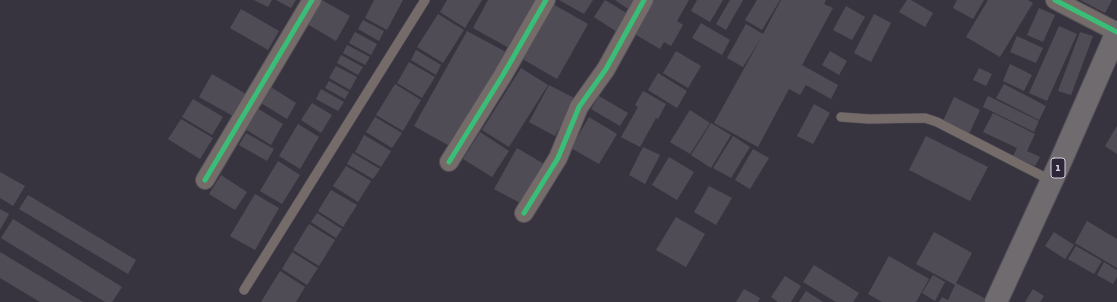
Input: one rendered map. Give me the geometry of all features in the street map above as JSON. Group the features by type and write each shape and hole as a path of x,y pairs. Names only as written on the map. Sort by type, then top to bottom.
{"highway":[{"name":"1","path":"996,302 1052,181 1117,32"}],"street":[{"path":"205,180 312,0"},
{"path":"449,162 546,0"},
{"path":"524,213 558,158 579,107 606,69 644,0"},
{"path":"1055,0 1117,32"}],"lane":[{"path":"244,290 425,0"},
{"path":"841,117 925,118 937,122 1052,181"}],"building":[{"path":"254,0 272,0 268,7"},
{"path":"276,0 296,0 291,8"},
{"path":"317,0 322,0 350,16 336,41 304,22"},
{"path":"374,0 403,0 387,30 365,18"},
{"path":"447,0 482,0 465,28 440,12"},
{"path":"488,0 535,0 509,48 473,28"},
{"path":"559,0 593,0 584,14"},
{"path":"605,0 628,14 617,32 594,17"},
{"path":"615,0 634,0 628,9"},
{"path":"653,0 689,0 677,21 683,25 671,46 664,42 660,49 633,33"},
{"path":"697,0 723,0 710,22 691,11"},
{"path":"730,0 743,0 726,30 716,24"},
{"path":"757,0 780,0 762,30 745,20"},
{"path":"781,0 826,0 824,4 833,8 802,65 838,85 831,99 806,85 800,95 789,89 758,147 714,123 761,38 743,67 727,58 746,24 763,34"},
{"path":"907,0 911,0 933,13 925,27 899,12"},
{"path":"957,0 984,0 973,19 953,8"},
{"path":"988,0 1028,0 1033,3 1000,57 966,37"},
{"path":"1080,0 1112,0 1105,13"},
{"path":"551,3 588,24 557,79 519,57"},
{"path":"846,6 865,17 852,40 833,30"},
{"path":"1039,8 1055,15 1043,42 1027,35"},
{"path":"241,9 279,31 268,50 230,28"},
{"path":"438,14 464,30 443,63 417,47"},
{"path":"874,14 891,23 871,62 854,53"},
{"path":"363,20 384,31 379,41 358,29"},
{"path":"701,23 730,40 722,55 692,38"},
{"path":"1059,26 1077,34 1047,101 1029,93"},
{"path":"467,31 506,52 453,148 414,126"},
{"path":"355,32 377,44 371,55 349,43"},
{"path":"1080,32 1093,36 1071,95 1058,91"},
{"path":"1017,36 1043,48 1036,63 1010,52"},
{"path":"347,45 370,57 365,65 343,53"},
{"path":"416,50 441,65 436,75 411,60"},
{"path":"676,51 701,66 688,88 663,73"},
{"path":"830,51 847,61 839,75 822,65"},
{"path":"341,55 363,67 358,75 337,63"},
{"path":"409,62 435,77 422,98 397,83"},
{"path":"1010,64 1032,75 1024,91 1003,81"},
{"path":"336,66 357,77 350,90 329,78"},
{"path":"521,68 548,85 509,147 482,130"},
{"path":"979,68 992,74 986,86 973,80"},
{"path":"658,73 687,91 677,108 648,90"},
{"path":"212,74 246,94 233,116 199,97"},
{"path":"329,81 349,92 345,99 325,88"},
{"path":"266,84 296,103 287,119 256,100"},
{"path":"395,84 421,100 403,131 376,115"},
{"path":"1004,84 1046,106 1039,120 996,98"},
{"path":"549,85 576,99 555,136 529,122"},
{"path":"321,89 344,102 338,111 316,99"},
{"path":"643,91 666,104 658,119 656,118 640,147 621,137 638,107 635,105"},
{"path":"599,96 628,113 620,126 591,109"},
{"path":"988,96 1039,121 1034,132 983,107"},
{"path":"954,97 980,110 969,134 943,121"},
{"path":"193,99 223,117 212,135 182,117"},
{"path":"312,103 332,115 321,133 301,120"},
{"path":"814,104 830,113 813,144 797,136"},
{"path":"252,105 283,124 271,145 240,126"},
{"path":"690,110 710,123 690,154 670,142"},
{"path":"993,113 1035,134 1027,151 1040,157 1035,166 1013,156 1017,148 983,132"},
{"path":"375,117 402,133 392,148 366,132"},
{"path":"589,117 617,134 599,164 571,148"},
{"path":"181,119 213,138 200,159 168,139"},
{"path":"711,123 731,135 711,168 691,155"},
{"path":"298,124 319,137 300,169 279,156"},
{"path":"1117,126 1117,154 1105,146"},
{"path":"480,132 509,151 492,177 463,159"},
{"path":"246,133 274,149 267,161 239,145"},
{"path":"364,135 391,151 381,167 355,152"},
{"path":"733,136 750,147 731,178 713,168"},
{"path":"926,136 988,167 970,201 909,170"},
{"path":"643,147 660,155 645,184 629,175"},
{"path":"517,148 544,164 522,204 494,189"},
{"path":"753,149 769,158 750,189 735,180"},
{"path":"353,153 380,169 373,179 347,164"},
{"path":"669,157 694,172 677,200 652,185"},
{"path":"278,161 300,175 282,204 260,191"},
{"path":"346,166 371,181 358,202 333,186"},
{"path":"0,172 25,186 13,206 0,198"},
{"path":"221,175 247,192 235,210 209,194"},
{"path":"709,186 732,198 716,225 694,212"},
{"path":"331,190 357,205 343,227 318,211"},
{"path":"255,194 279,208 255,250 230,236"},
{"path":"28,195 136,260 128,274 19,209"},
{"path":"0,209 9,214 0,230"},
{"path":"317,213 342,229 336,238 311,222"},
{"path":"676,217 705,234 686,267 656,250"},
{"path":"13,219 122,287 112,302 105,302 1,238"},
{"path":"1087,221 1117,239 1117,268 1075,243"},
{"path":"309,224 335,240 319,266 293,250"},
{"path":"934,232 972,253 956,283 986,299 985,302 939,302 942,297 948,300 955,285 916,264"},
{"path":"1054,232 1074,245 1065,259 1045,246"},
{"path":"1076,246 1102,261 1094,274 1068,259"},
{"path":"0,252 83,302 40,302 0,278"},
{"path":"292,252 318,268 307,285 282,269"},
{"path":"889,256 929,279 916,302 882,302 868,294"},
{"path":"1104,262 1117,270 1117,277 1113,284 1097,275"},
{"path":"814,265 859,293 853,302 836,302 803,282"},
{"path":"280,271 305,287 296,302 261,302"},
{"path":"933,275 945,282 935,301 922,293"},
{"path":"785,276 801,286 791,302 778,302 771,297"},
{"path":"744,289 760,298 758,302 736,302"},
{"path":"1033,289 1044,296 1040,302 1025,302"},
{"path":"806,291 823,302 799,302"}],"cycle path":[{"path":"205,180 312,0"},
{"path":"449,162 503,75 546,0"},
{"path":"524,213 558,158 579,107 606,69 644,0"},
{"path":"1055,0 1117,32"}]}
